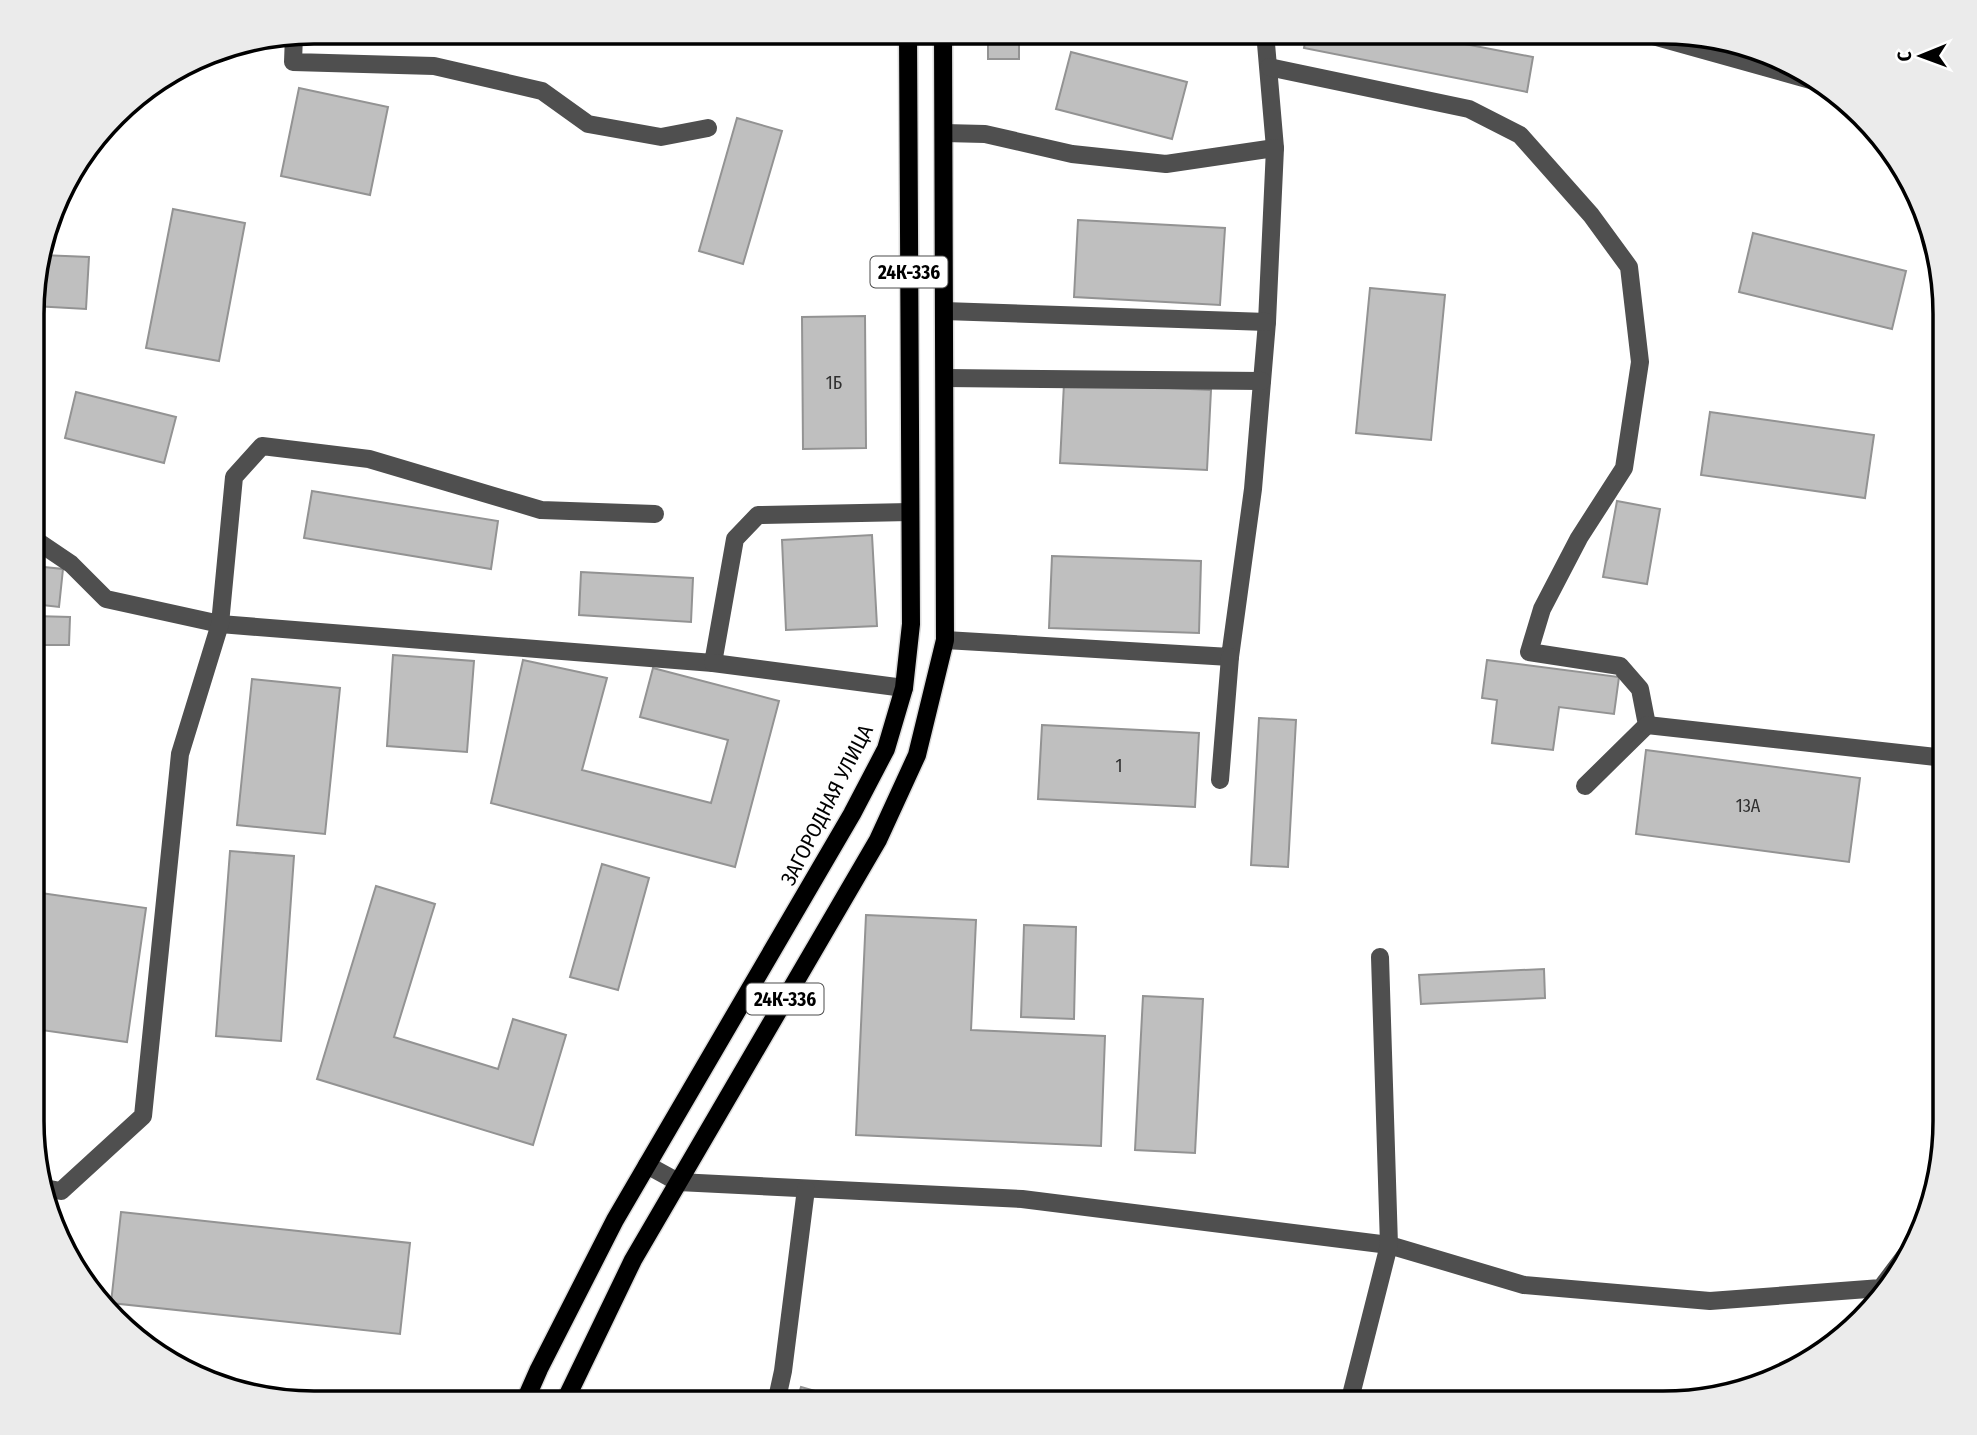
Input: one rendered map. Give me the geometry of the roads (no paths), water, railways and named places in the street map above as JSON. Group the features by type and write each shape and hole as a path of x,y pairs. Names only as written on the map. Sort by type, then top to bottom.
{"main road":[{"name":"ЗАГОРОДНАЯ УЛИЦА","path":"530,1391 615,1220 852,814 886,749 904,688 911,624 908,44"},
{"name":"24К-336","path":"570,1391 633,1260 878,840 917,755 946,640 943,44"}],"lane":[{"path":"294,44 293,62 434,66 542,91 588,124 661,137 708,128"},
{"path":"1220,780 1230,657 1254,489 1267,322 1275,148 1266,44"},
{"path":"1683,44 1784,73"},
{"path":"1269,67 1469,110 1520,135 1591,215 1629,267 1640,362 1625,468 1579,538 1542,609 1529,652 1620,666 1640,689 1647,725"},
{"path":"944,133 985,134 1072,154 1166,164 1275,148"},
{"path":"944,311 1267,322"},
{"path":"945,378 1262,381"},
{"path":"52,1189 61,1191 143,1116 180,754 220,624 234,477 262,446 369,459 541,510 654,514"},
{"path":"713,663 735,539 758,514 910,512"},
{"path":"44,546 71,565 106,599 220,624 713,663 904,688"},
{"path":"946,640 1230,657"},
{"path":"1647,725 1933,757"},
{"path":"1585,786 1647,725"},
{"path":"1352,1391 1389,1245 1380,957"},
{"path":"647,1165 678,1182 1022,1199 1389,1245 1524,1285 1710,1301 1876,1288"},
{"path":"779,1391 806,1189"}]}
